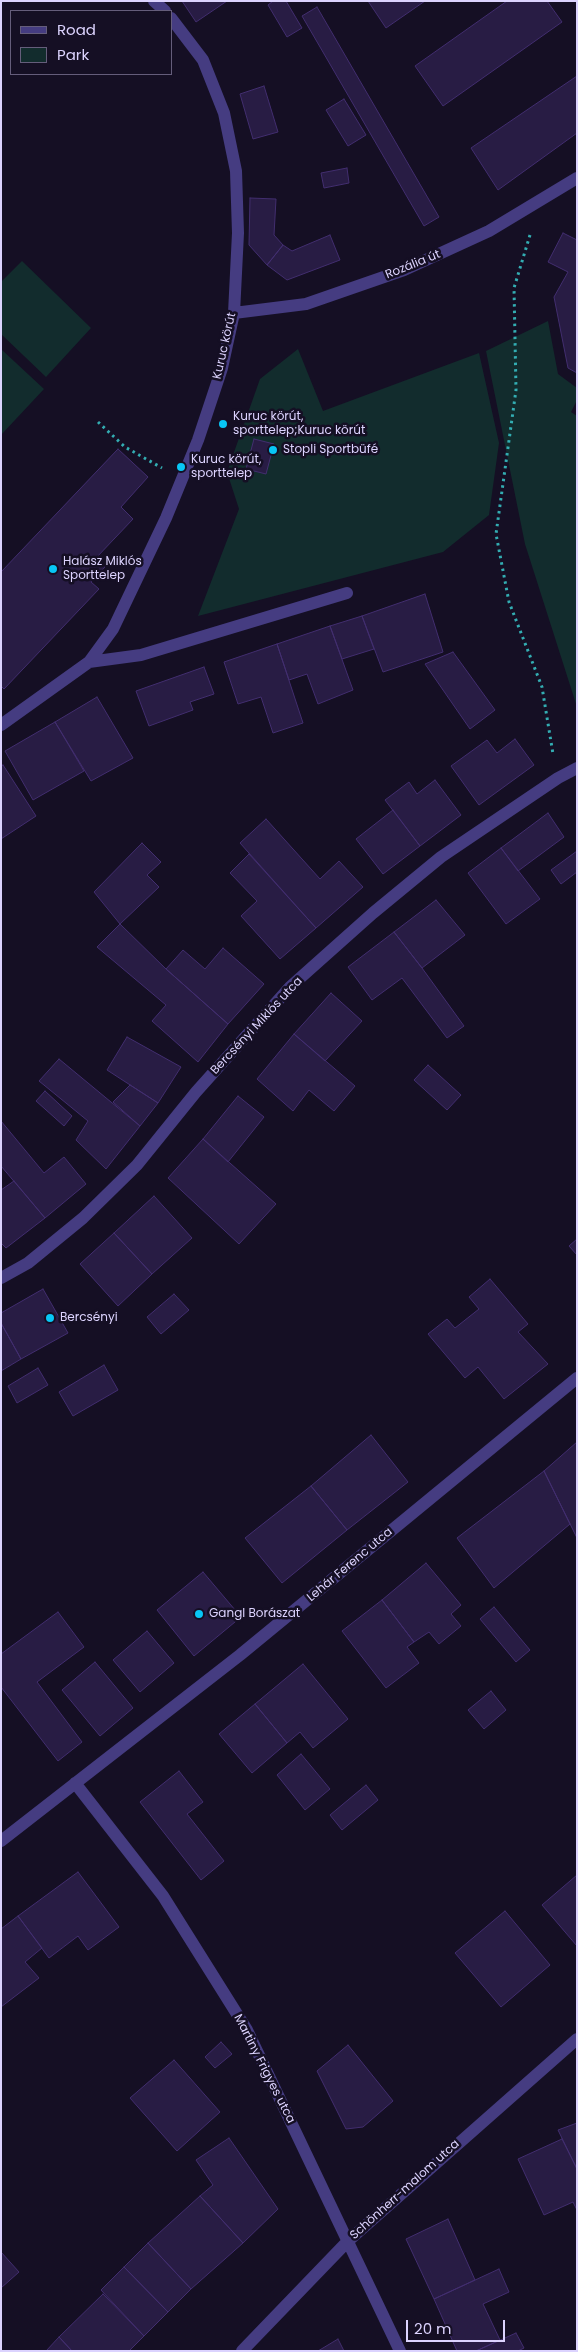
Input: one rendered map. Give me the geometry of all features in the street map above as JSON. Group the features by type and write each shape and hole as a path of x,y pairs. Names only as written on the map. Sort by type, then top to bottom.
{"street":[{"path":"154,1 164,10"},
{"name":"Kuruc körút","path":"1,725 89,662 113,630 166,518 222,368 234,313 238,233 236,171 224,113 204,60 172,19"},
{"name":"Rozália út","path":"234,313 306,304 404,270 489,231 577,178"},
{"name":"Kuruc körút","path":"89,662 141,655 347,593"},
{"name":"Bercsényi Miklós utca","path":"1,1278 28,1262 83,1218 124,1178 290,987 373,913 441,857 558,778 577,768"},
{"name":"Lehár Ferenc utca","path":"1,1841 240,1655 577,1378"},
{"name":"Martiny Frigyes utca","path":"75,1783 163,1896 247,2030 400,2351"},
{"name":"Schönherr-malom utca","path":"242,2351 347,2242 577,2040"}],"path":[{"path":"542,199 514,288 516,390 496,534 509,602 542,687 558,778"},
{"path":"98,422 125,447 182,479"}],"green space":[{"path":"22,261 91,328 46,377 1,334 1,282"},
{"path":"548,321 558,374 577,388 577,400 571,412 577,416 577,707 525,544 486,351"},
{"path":"1,349 44,389 1,435"},
{"path":"298,349 323,411 479,353 499,443 489,515 443,552 198,616 239,509 227,472 260,379"}],"building":[{"path":"182,1 227,1 196,22"},
{"path":"273,1 286,1 302,28 287,37 268,5"},
{"path":"368,1 425,1 386,28"},
{"path":"507,1 547,1 562,22 443,106 415,66"},
{"path":"317,7 439,217 424,226 302,16"},
{"path":"577,76 577,133 498,190 471,148"},
{"path":"264,86 278,132 253,139 240,94"},
{"path":"344,99 366,135 348,146 326,110"},
{"path":"347,168 349,183 324,188 321,173"},
{"path":"250,198 276,199 274,235 283,245 267,265 249,245"},
{"path":"563,233 577,240 577,373 568,368 554,297 568,272 548,262"},
{"path":"330,235 340,260 287,280 267,265 283,245 292,251"},
{"path":"254,439 274,444 266,474 246,469"},
{"name":"Halász Miklós Sporttelep","path":"118,449 148,477 121,507 133,519 96,558 105,567 91,582 99,589 4,689 1,686 1,572"},
{"path":"425,594 443,652 383,672 362,616"},
{"path":"362,616 374,649 342,659 330,626"},
{"path":"330,626 353,690 318,704 307,674 289,680 277,644"},
{"path":"277,644 303,723 273,733 261,697 238,704 224,662"},
{"path":"453,652 495,710 470,729 425,664"},
{"path":"204,667 214,694 190,702 193,710 149,726 136,691"},
{"path":"97,697 133,758 91,781 55,722"},
{"path":"55,722 84,771 33,800 5,751"},
{"path":"515,739 534,765 479,805 451,766 487,740 497,753"},
{"path":"3,765 36,816 1,839 1,766"},
{"path":"435,780 461,815 420,846 385,800 409,782 417,794"},
{"path":"393,810 420,846 383,874 356,839"},
{"path":"548,813 564,837 518,871 501,848"},
{"path":"266,819 320,879 339,861 363,887 316,928 240,843"},
{"path":"142,843 161,862 147,875 159,887 120,924 94,892"},
{"path":"501,848 540,899 506,924 468,873"},
{"path":"577,851 577,872 561,884 551,870"},
{"path":"249,854 316,928 280,959 241,916 257,901 230,873"},
{"path":"436,900 465,935 422,968 394,932"},
{"path":"120,924 166,969 228,1024 198,1062 152,1021 166,1005 97,947"},
{"path":"394,932 464,1026 447,1038 402,978 372,1000 348,967"},
{"path":"223,948 264,984 228,1024 166,969 183,950 205,969"},
{"path":"331,993 362,1021 325,1061 294,1034"},
{"path":"294,1034 355,1086 334,1111 309,1090 293,1111 257,1079"},
{"path":"127,1037 181,1067 158,1103 107,1070"},
{"path":"59,1059 140,1126 106,1169 76,1140 88,1121 39,1081"},
{"path":"428,1065 461,1095 447,1110 414,1080"},
{"path":"130,1085 158,1103 140,1126 113,1102"},
{"path":"45,1091 72,1116 64,1126 36,1101"},
{"path":"238,1096 264,1117 228,1162 203,1139"},
{"path":"1,1121 44,1173 64,1157 86,1184 45,1218 1,1166"},
{"path":"203,1139 276,1204 239,1244 168,1178"},
{"path":"14,1181 45,1218 6,1248 1,1243 1,1190"},
{"path":"154,1196 192,1238 152,1274 114,1233"},
{"path":"114,1233 152,1274 118,1306 80,1264"},
{"path":"577,1239 577,1255 569,1246"},
{"path":"490,1279 528,1324 518,1332 548,1364 504,1399 478,1367 465,1378 428,1334 447,1319 455,1328 479,1309 469,1297"},
{"path":"43,1289 68,1333 21,1359 1,1323 1,1313"},
{"path":"174,1294 189,1310 161,1334 147,1317"},
{"path":"1,1323 21,1359 1,1371"},
{"path":"104,1365 118,1390 73,1416 59,1392"},
{"path":"38,1368 48,1385 17,1403 8,1386"},
{"path":"371,1435 408,1482 347,1530 311,1486"},
{"path":"577,1442 577,1538 544,1471"},
{"path":"544,1471 570,1524 494,1588 457,1538"},
{"path":"311,1486 347,1530 282,1583 245,1538"},
{"path":"426,1563 461,1605 451,1614 461,1626 439,1644 429,1632 414,1642 382,1600"},
{"name":"Gangl Borászat","path":"203,1572 241,1617 194,1656 157,1610"},
{"path":"382,1600 414,1642 407,1647 419,1663 386,1688 342,1631"},
{"path":"494,1607 530,1650 516,1662 480,1619"},
{"path":"58,1612 84,1647 37,1682 82,1742 58,1761 1,1687 1,1654"},
{"path":"147,1631 174,1663 140,1692 113,1660"},
{"path":"95,1662 133,1708 100,1736 62,1690"},
{"path":"303,1664 348,1719 313,1748 300,1732 287,1743 255,1704"},
{"path":"491,1691 506,1710 484,1729 468,1710"},
{"path":"255,1704 287,1743 252,1773 219,1734"},
{"path":"301,1754 330,1789 305,1810 277,1775"},
{"path":"179,1771 203,1802 187,1814 224,1861 201,1880 140,1802"},
{"path":"366,1785 378,1800 342,1830 330,1815"},
{"path":"78,1872 119,1927 88,1950 78,1936 49,1958 18,1916"},
{"path":"577,1875 577,1946 542,1905"},
{"path":"505,1911 550,1965 501,2007 455,1953"},
{"path":"18,1916 42,1948 25,1962 39,1978 1,2007 1,1929"},
{"path":"221,2042 232,2054 215,2068 205,2057"},
{"path":"348,2045 393,2101 363,2127 346,2129 317,2071"},
{"path":"174,2060 220,2112 177,2151 130,2098"},
{"path":"577,2123 577,2169 558,2130"},
{"path":"229,2138 278,2209 243,2243 200,2196 213,2185 196,2160"},
{"path":"562,2139 577,2169 577,2210 573,2202 544,2215 518,2159"},
{"path":"200,2196 243,2243 191,2289 148,2243"},
{"path":"448,2219 475,2280 434,2299 406,2239"},
{"path":"148,2243 191,2289 168,2312 124,2267"},
{"path":"1,2252 19,2272 1,2288"},
{"path":"124,2267 168,2312 144,2336 101,2290"},
{"path":"499,2269 509,2292 483,2304 500,2340 476,2351 457,2351 434,2299"},
{"path":"103,2294 144,2336 129,2351 72,2351 59,2337"},
{"path":"516,2333 524,2348 518,2351 476,2351"},
{"path":"59,2337 72,2351 46,2351"},
{"path":"338,2339 344,2351 318,2351"}],"place":[{"name":"Kuruc körút, sporttelep;Kuruc körút","path":"223,424"},
{"name":"Stopli Sportbüfé","path":"273,450"},
{"name":"Kuruc körút, sporttelep","path":"181,467"},
{"name":"Halász Miklós Sporttelep","path":"53,569"},
{"name":"Bercsényi","path":"50,1318"},
{"name":"Gangl Borászat","path":"199,1614"}]}
